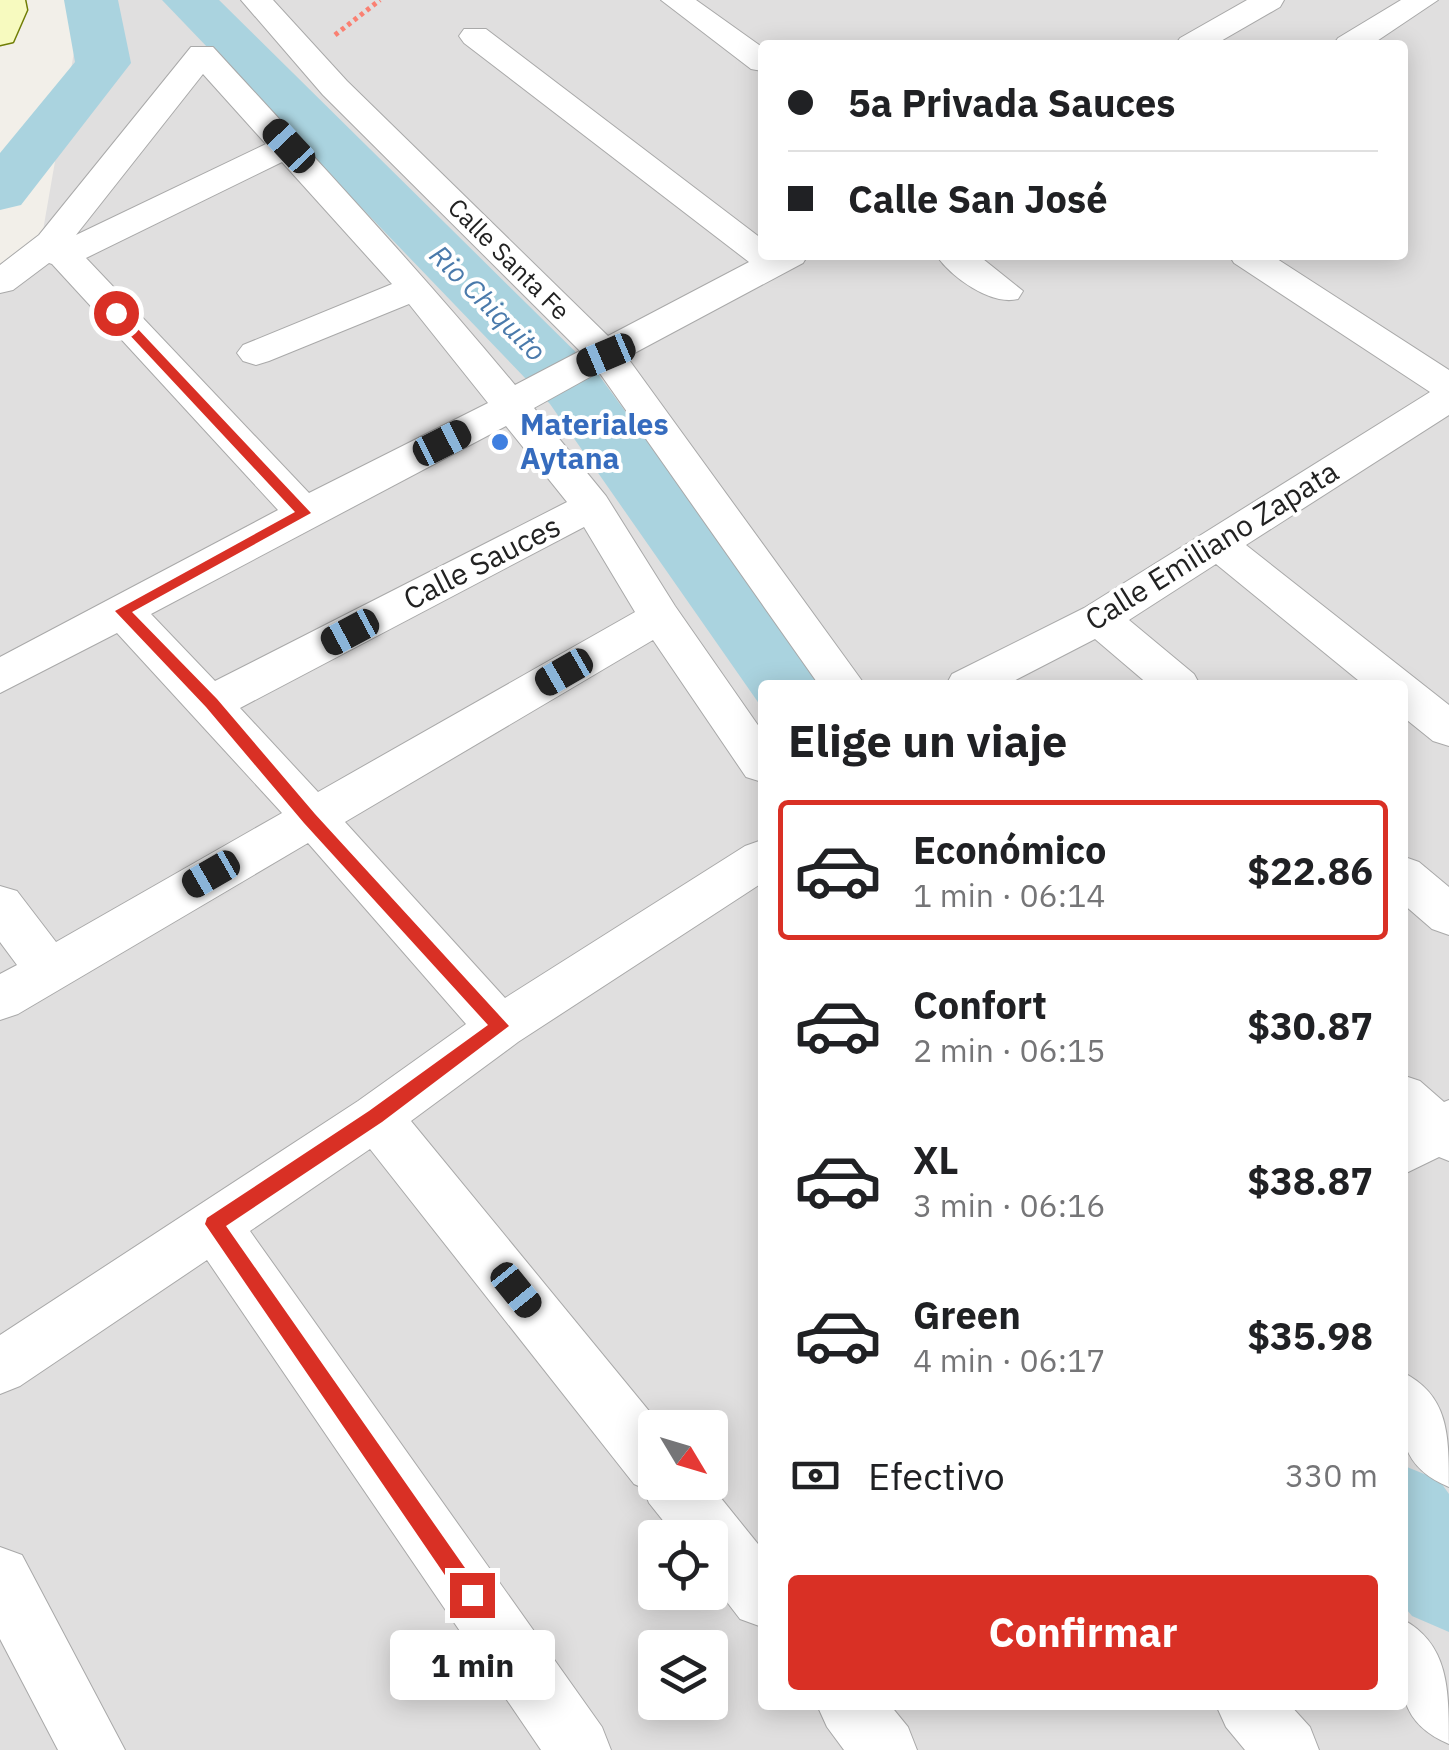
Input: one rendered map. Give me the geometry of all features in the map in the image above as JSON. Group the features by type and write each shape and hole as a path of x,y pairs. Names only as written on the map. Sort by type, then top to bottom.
{"main road":[{"path":"0,34 9,10 7,0"}],"street":[{"name":"Calle Santa Fe","path":"256,0 591,362 839,680"},
{"path":"676,0 758,59"},
{"path":"1200,40 1269,0"},
{"path":"1357,40 1424,0"},
{"path":"475,36 758,242"},
{"path":"57,250 202,54 517,402 592,506 660,617 758,758"},
{"path":"0,282 57,250 289,146"},
{"path":"57,250 304,513"},
{"path":"0,678 779,260"},
{"path":"961,260 1004,291"},
{"path":"1255,260 1449,388"},
{"path":"256,353 415,288"},
{"name":"Calle Emiliano Zapata","path":"978,680 1099,618 1449,398"},
{"name":"Calle Sauces","path":"212,703 592,506"},
{"path":"1219,545 1388,680"},
{"path":"122,611 212,703 310,818 500,1026"},
{"path":"0,999 46,968 660,617"},
{"path":"1099,618 1172,680"},
{"path":"1408,697 1449,730"},
{"path":"0,1367 376,1116 500,1026 758,862"},
{"path":"1408,880 1449,915"},
{"path":"0,905 46,968"},
{"path":"376,1116 638,1443"},
{"path":"214,1224 579,1750"},
{"path":"1408,1407 1449,1458"},
{"path":"684,1500 758,1593"},
{"path":"0,1577 94,1750"},
{"path":"1408,1658 1449,1712"},
{"path":"853,1710 885,1750"},
{"path":"1252,1710 1287,1750"}],"path":[{"path":"307,57 380,0"}],"shaded area":[{"path":"83,0 1449,0 1449,1750 0,1750 0,264 41,242"}],"waterway":[{"path":"0,192 103,63 91,0"},
{"name":"Rio Chiquito","path":"189,0 574,389 783,680"},
{"name":"Rio Chiquito","path":"1408,1525 1449,1579"}],"place":[{"name":"Materiales Aytana","path":"500,442"}],"route":[{"path":"116,313 304,513 122,611 212,703 310,818 500,1026 376,1116 214,1224 472,1595"}]}
